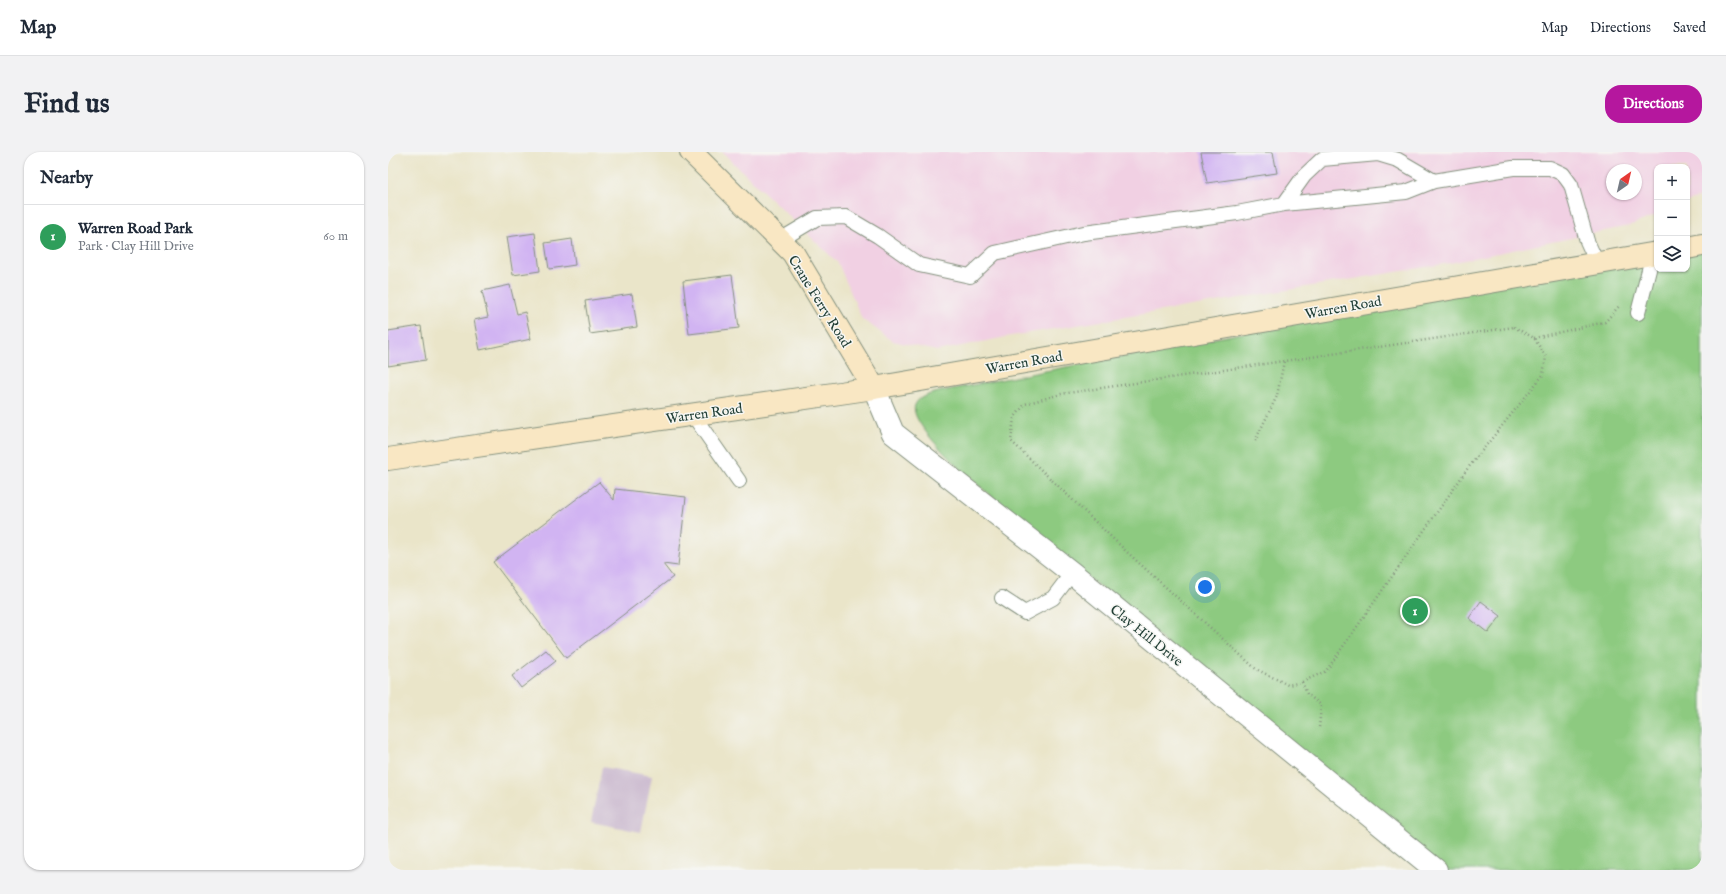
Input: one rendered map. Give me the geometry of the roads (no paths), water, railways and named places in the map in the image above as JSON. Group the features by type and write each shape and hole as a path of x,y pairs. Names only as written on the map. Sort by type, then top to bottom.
{"street":[{"name":"Crane Ferry Road","path":"691,152 793,253 874,388"},
{"path":"1690,247 1702,245"},
{"name":"Warren Road","path":"388,459 874,388 1654,253"},
{"name":"Clay Hill Drive","path":"874,388 893,432 1072,573 1436,870"}],"lane":[{"path":"1284,204 1304,176 1322,159 1378,154 1398,160 1434,181"},
{"path":"780,240 817,218 846,218 878,236 919,265 970,276 995,253 1084,233 1238,213 1284,204 1406,192 1434,181 1513,168 1550,168 1562,174 1571,185 1587,241 1597,264"},
{"path":"1638,313 1654,257"},
{"path":"693,415 739,481"},
{"path":"1002,598 1025,612 1053,598 1072,573"}],"place":[{"name":"Warren Road Park","path":"1415,611"}]}
